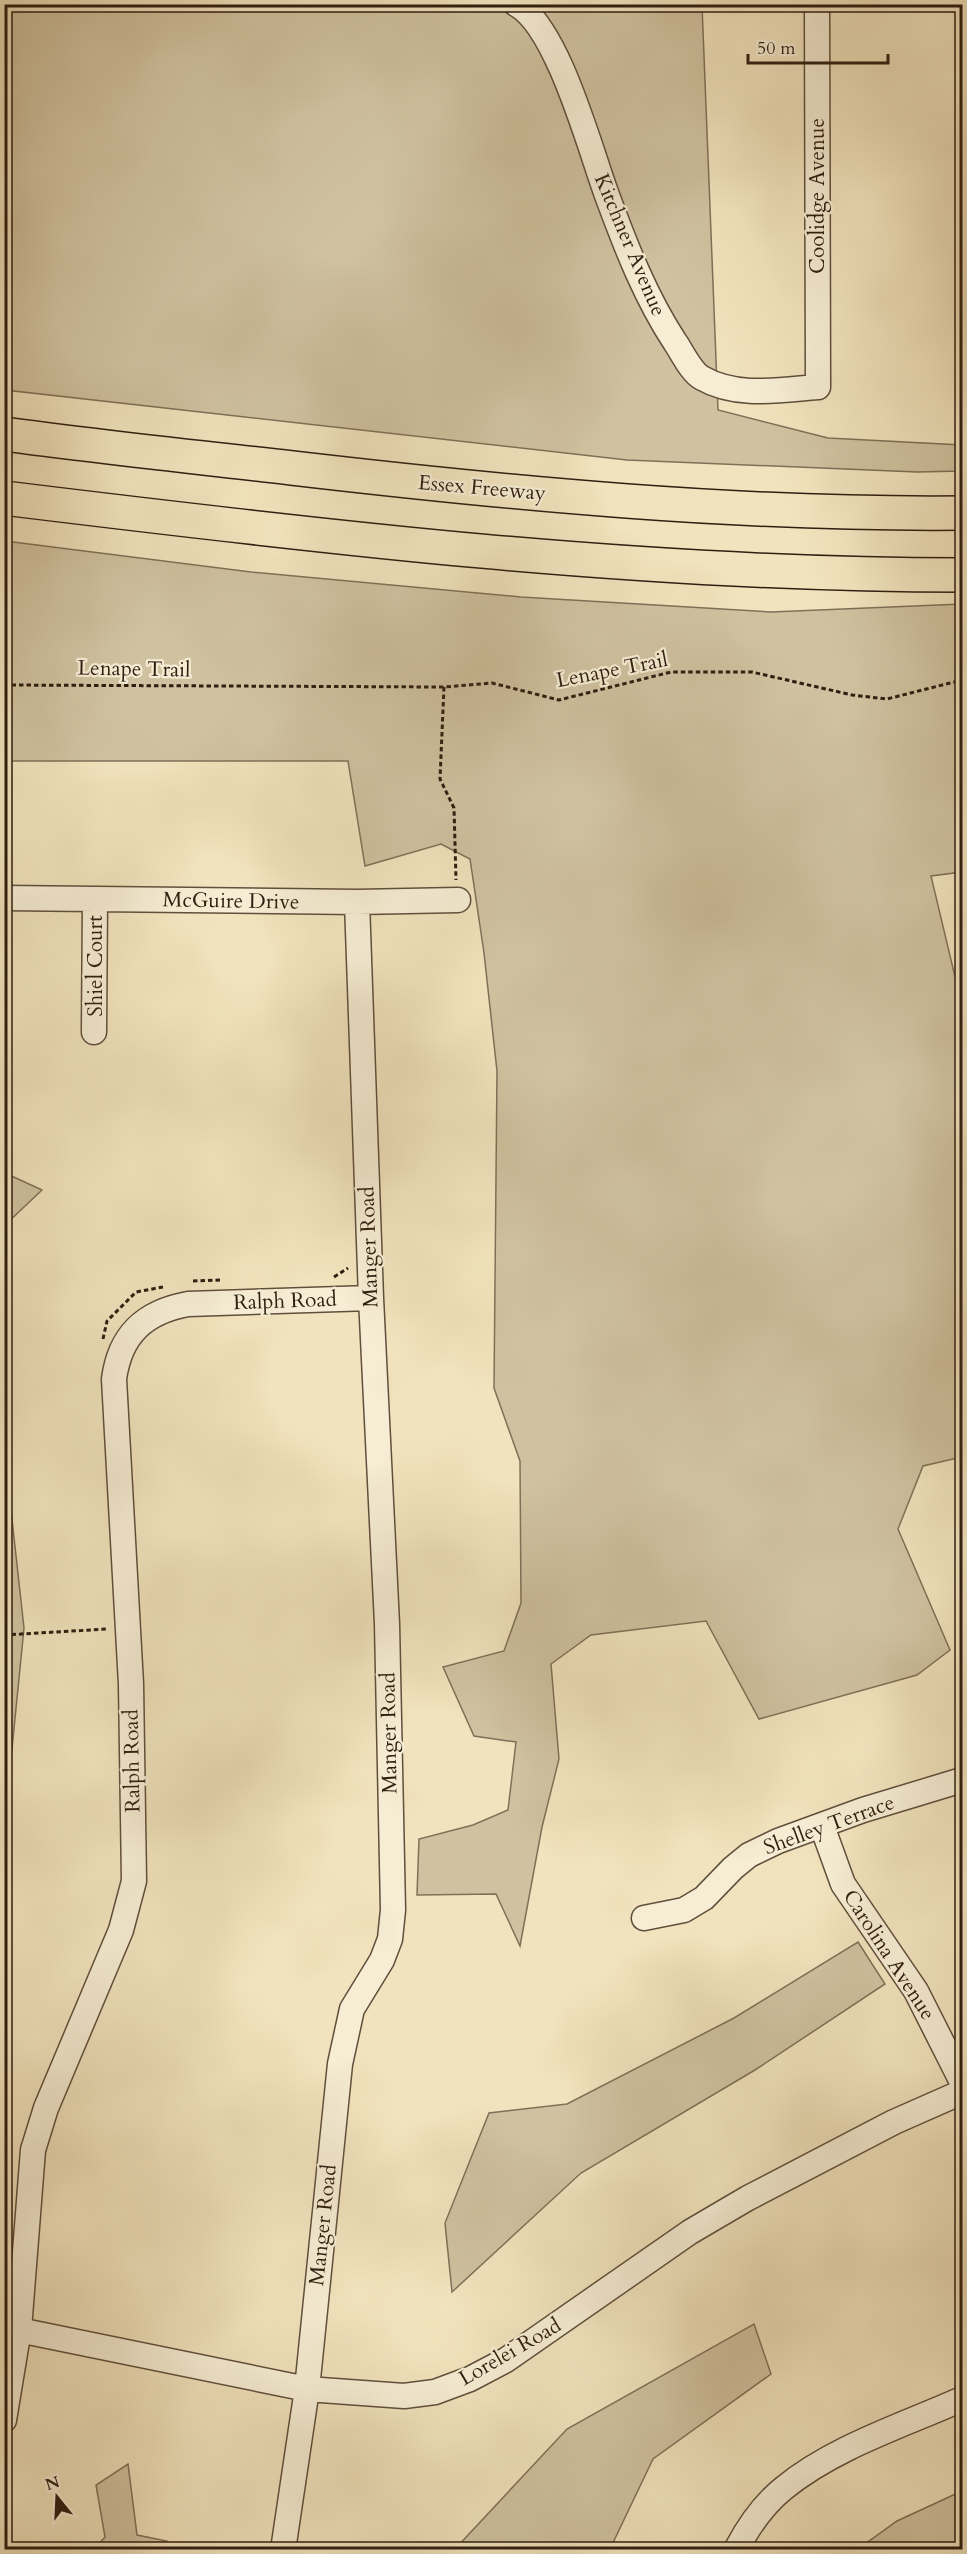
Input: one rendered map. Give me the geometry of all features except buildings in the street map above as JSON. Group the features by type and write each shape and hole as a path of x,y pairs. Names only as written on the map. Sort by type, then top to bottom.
{"highway":[{"name":"Essex Freeway","path":"4,434 430,484 615,500 781,509 963,513"},
{"path":"4,498 242,527 525,555 806,572 963,575"}],"street":[{"name":"Kitchner Avenue","path":"516,4 526,9 542,29 559,64 627,247 664,324 700,377 732,389 758,391 818,387"},
{"name":"Coolidge Avenue","path":"817,4 818,387"},
{"name":"McGuire Drive","path":"4,898 357,902 458,900"},
{"name":"Shiel Court","path":"94,1032 95,899"},
{"name":"Manger Road","path":"283,2550 307,2389 340,2064 352,2009 382,1960 390,1939 393,1910 387,1624 371,1298 357,902"},
{"name":"Ralph Road","path":"4,2420 12,2328 33,2150 46,2108 121,1930 134,1881 130,1684 114,1380 116,1363 131,1334 142,1322 171,1307 188,1304 371,1298"},
{"name":"Shelley Terrace","path":"644,1918 684,1911 704,1898 733,1868 749,1856 778,1841 863,1810 963,1780"},
{"name":"Carolina Avenue","path":"822,1826 843,1884 916,1991 963,2082"},
{"name":"Lorelei Road","path":"12,2328 307,2389 404,2396 435,2392 470,2379 515,2354 690,2232 748,2198 884,2127 963,2091"},
{"path":"736,2550 759,2514 784,2488 826,2459 963,2399"}],"path":[{"name":"Lenape Trail","path":"4,685 444,687 492,683 559,700 670,672 752,672 852,695 887,699 963,680"},
{"path":"444,687 440,779 454,808 458,900"}],"shaded area":[{"path":"5,5 702,5 718,410 828,438 962,445 962,471 917,472 627,460 5,390"},
{"path":"5,541 251,572 521,597 771,612 962,604 962,872 931,876 956,981 962,988 962,1457 923,1466 898,1529 950,1650 917,1675 759,1719 706,1621 591,1635 551,1664 559,1759 542,1827 520,1946 496,1894 417,1895 419,1839 473,1825 508,1810 516,1742 474,1736 443,1667 504,1651 521,1603 520,1461 494,1388 497,1071 484,953 470,859 441,844 365,866 348,761 5,761"},
{"path":"5,1173 42,1190 5,1225"},
{"path":"5,1456 24,1628 4,1819"},
{"path":"858,1942 885,1984 755,2070 581,2173 452,2292 445,2223 489,2113 567,2104 734,2018"},
{"path":"754,2324 771,2374 653,2459 610,2549 455,2549 567,2429"},
{"path":"128,2464 137,2535 167,2541 166,2549 94,2549 105,2537 96,2485"},
{"path":"962,2491 962,2549 858,2549 897,2521"}]}
